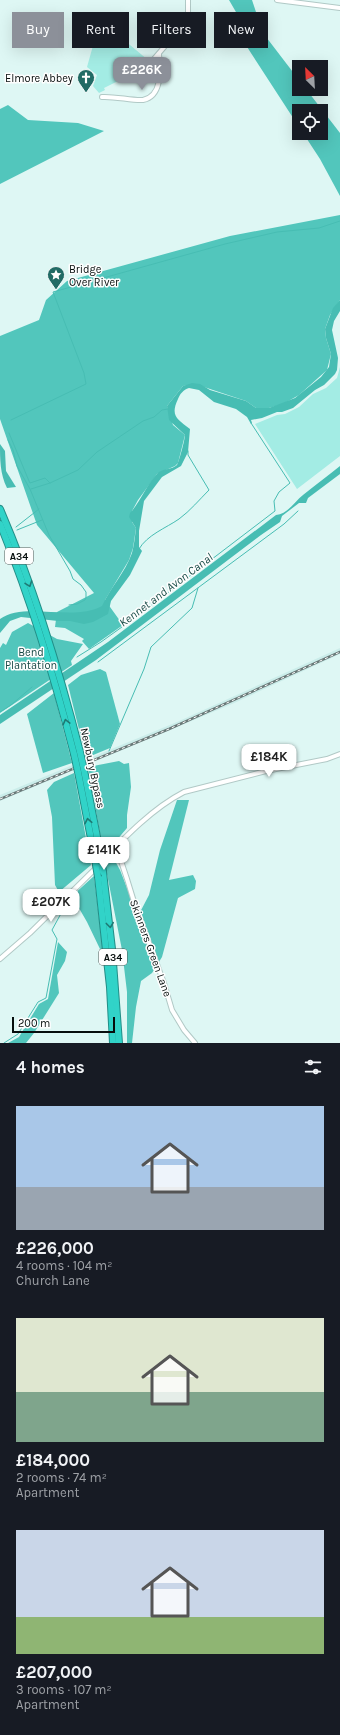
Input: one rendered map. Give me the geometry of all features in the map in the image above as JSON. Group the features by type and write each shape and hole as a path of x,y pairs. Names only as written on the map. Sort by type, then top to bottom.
{"highway":[{"name":"Newbury Bypass","path":"0,509 33,603 38,627 56,673"},
{"name":"Newbury Bypass","path":"0,524 45,628 77,753 100,852 112,949 119,1043"},
{"name":"Newbury Bypass","path":"81,771 98,877 110,987 113,1043"}],"street":[{"path":"134,72 136,74 147,67 187,23 188,0"},
{"path":"277,0 340,8"},
{"path":"102,97 143,100 150,96 156,91 159,83 159,53"},
{"path":"0,959 30,933 141,823 172,798 194,789 340,754"},
{"name":"Skinners Green Lane","path":"114,850 120,858 172,1010 194,1043"}],"shaded area":[{"path":"129,44 148,60 137,69 133,65 130,66 130,73 126,77 104,88 105,90 99,93 93,86 97,75 87,67 92,48 129,48"},
{"path":"340,300 340,311 334,321 332,330 338,358 337,370 324,385 315,390 293,408 251,420 251,424 247,417 236,409 214,402 199,390 189,388 181,394 176,405 175,413 178,420 190,429 188,452 181,466 162,477 144,501 139,531 139,547 142,551 130,575 111,601 108,614 93,622 84,624 70,621 21,617 10,621 0,633 0,619 10,614 35,611 78,612 91,610 102,606 132,553 136,528 129,517 130,513 137,505 157,474 175,467 179,460 185,435 169,420 167,406 183,386 192,383 200,384 210,390 246,401 256,408 269,408 295,398 321,377 329,367 331,354 325,329 333,308"},
{"path":"340,367 340,456 297,489 255,424 277,415 285,414 299,407 313,394 326,388 337,378"},
{"path":"0,444 5,451 6,471 16,487 7,488 5,483 1,466"},
{"path":"340,466 340,474 308,498 306,503 299,503 282,516 280,522 96,660 0,724 0,715 108,642 276,515 288,510 303,495"},
{"path":"340,648 340,654 232,704 0,801 0,795 177,722"}],"green space":[{"path":"229,0 252,0 256,12 236,12"},
{"path":"268,40 292,71 292,96 311,96 318,104 292,104 292,116 248,48 268,48"},
{"path":"8,105 28,120 78,123 104,131 0,184 0,109"},
{"path":"328,117 340,133 340,196 320,159 308,140 328,140"},
{"path":"340,215 340,300 330,315 325,329 331,354 327,370 299,395 283,404 269,408 256,408 246,401 195,384 183,386 167,406 173,425 185,435 178,463 175,466 157,474 132,511 132,522 136,528 133,548 129,560 105,600 123,625 89,649 82,641 84,639 65,628 55,627 57,612 94,593 37,525 0,419 0,336 39,320 46,300 67,281 230,236"},
{"name":"Bend Plantation","path":"28,623 57,639 83,644 71,661 72,665 0,713 0,648 3,643 6,645 12,632"},
{"path":"100,669 106,672 120,724 110,748 86,758 68,685 81,675"},
{"path":"54,693 72,763 43,773 27,714"},
{"path":"119,761 124,764 129,763 131,787 127,815 127,828 104,855 88,767"},
{"path":"74,773 91,865 59,892 55,885 52,817 47,790 54,782"},
{"path":"177,800 189,800 169,880 193,875 196,881 195,889 178,898 162,957 152,973 141,981 136,1007 132,1043 127,1043 127,992 122,950 105,864 114,859 120,870 138,916 149,895 160,850"},
{"path":"94,876 103,952 72,896"},
{"path":"58,942 67,952 65,961 57,975 59,993 26,1043 8,1043 19,1037 39,1004 48,999"}],"waterway":[{"path":"11,420 86,384 84,373 53,292 225,244 277,232 319,228 340,221"},
{"path":"31,489 50,483 78,470 97,452 143,421 154,417 162,410 168,409"},
{"name":"Kennet and Avon Canal","path":"77,657 140,614 275,511 274,501 279,492 290,483 251,423"},
{"path":"9,433 30,483 45,478 50,483"},
{"path":"8,440 13,450 17,466 30,489 49,535 73,579 81,585 86,592 85,600 77,604 69,605"},
{"path":"139,549 142,544 152,536 183,516 209,490 188,455 188,451"},
{"path":"16,527 39,509"},
{"path":"98,662 284,524 298,511"},
{"path":"17,530 42,520"},
{"path":"109,751 144,669 151,647 192,608 198,588"},
{"path":"0,712 11,705 32,687"},
{"path":"4,1043 18,1034 38,1002 46,998 57,939 52,930 64,908"}],"railway":[{"path":"0,799 169,729 340,652"}],"place":[{"name":"Elmore Abbey","path":"86,93"},
{"name":"Bridge Over River","path":"56,290"}]}
